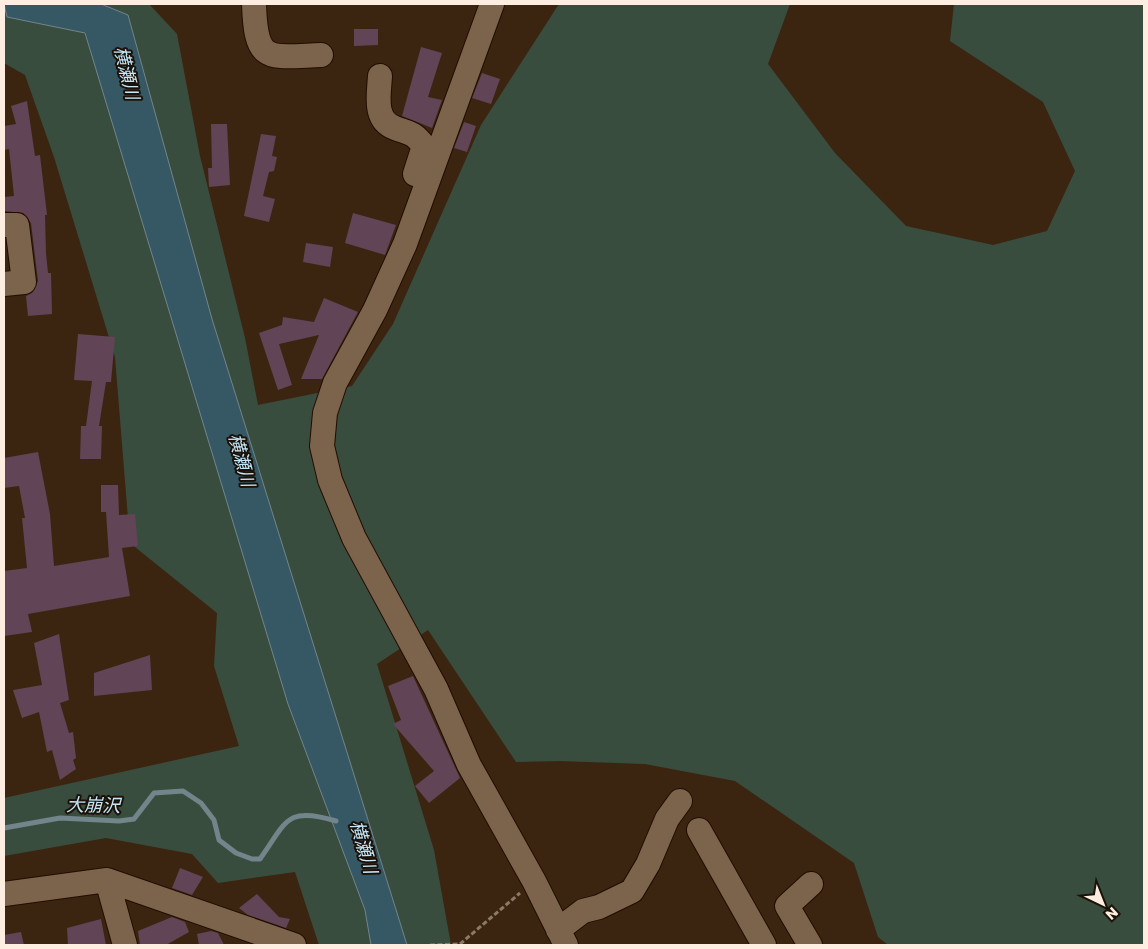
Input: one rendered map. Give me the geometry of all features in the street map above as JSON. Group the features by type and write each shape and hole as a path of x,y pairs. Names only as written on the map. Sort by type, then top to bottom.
{"street":[{"path":"254,4 256,36 260,47 269,55 321,55"},
{"path":"492,4 405,244 375,310 335,383 325,413 322,446 330,480 366,562 436,689 469,764 534,881 562,938 583,911 599,907 632,891 648,864 667,819 680,801"},
{"path":"380,76 378,104 381,115 393,128 414,133 424,146 408,196 417,207"},
{"path":"4,225 17,225 24,282 4,284"},
{"path":"700,830 764,945"},
{"path":"4,894 107,880 294,945"},
{"path":"107,880 125,945"},
{"path":"810,945 787,906 812,884"}],"path":[{"path":"430,945 460,944 534,881"}],"green space":[{"path":"4,4 149,4 177,34 200,156 245,338 258,405 352,386 393,324 481,125 559,4 790,4 768,64 835,153 906,226 993,245 1047,231 1075,171 1043,102 950,41 954,4 1144,4 1144,945 888,945 878,937 854,863 735,781 645,764 560,761 516,762 428,630 377,664 434,850 451,945 319,945 295,872 218,883 192,854 106,838 4,856 4,798 239,746 214,666 217,613 130,543 115,357 54,157 25,75 4,63"}],"water":[{"name":"横瀬川","path":"4,4 101,4 128,15 212,319 407,945 371,945 365,910 288,704 85,33 7,17"}],"building":[{"path":"354,29 378,29 378,45 354,46"},
{"path":"421,47 442,53 428,97 442,100 432,128 402,116"},
{"path":"482,73 500,79 491,104 472,98"},
{"path":"27,101 35,156 40,155 47,215 45,215 46,253 48,273 51,273 52,314 28,316 26,296 32,293 38,281 31,223 23,213 4,211 4,197 14,196 9,149 4,150 4,126 16,124 11,106"},
{"path":"464,122 476,126 467,152 454,148"},
{"path":"211,124 227,124 230,185 209,187 208,168 212,168"},
{"path":"261,134 276,136 272,156 277,157 274,171 269,172 263,196 275,199 269,222 244,216"},
{"path":"353,213 396,225 385,255 345,243"},
{"path":"306,243 333,247 330,267 303,262"},
{"path":"324,298 358,312 322,379 301,379 319,335 279,344 292,385 278,390 259,333 282,325 283,317 314,322"},
{"path":"78,334 115,337 111,382 106,382 99,426 102,426 101,459 80,459 81,426 86,426 92,381 74,380"},
{"path":"38,452 50,514 54,566 109,557 106,512 101,512 101,485 118,485 119,515 135,514 138,546 122,548 130,596 28,614 32,632 4,636 4,571 27,568 22,518 25,518 19,486 4,488 4,458"},
{"path":"59,634 69,700 60,703 69,733 73,732 76,758 73,760 76,769 60,780 52,750 47,752 39,712 22,718 13,690 42,685 34,643"},
{"path":"150,655 152,690 94,696 94,673"},
{"path":"413,676 460,778 429,803 415,786 434,771 393,724 401,720 388,686"},
{"path":"180,868 203,877 192,895 172,888"},
{"path":"257,894 279,917 290,919 286,928 248,915 239,908"},
{"path":"172,917 185,922 189,932 166,945 140,945 138,931"},
{"path":"101,919 106,945 68,945 67,928"},
{"path":"211,931 218,933 224,945 199,945 197,934"},
{"path":"21,932 24,945 4,945 4,935"}],"waterway":[{"name":"大崩沢","path":"4,828 60,818 119,821 134,819 154,793 183,791 201,803 214,820 219,840 236,853 252,859 260,859 289,820 297,816 307,815 336,821"}]}
